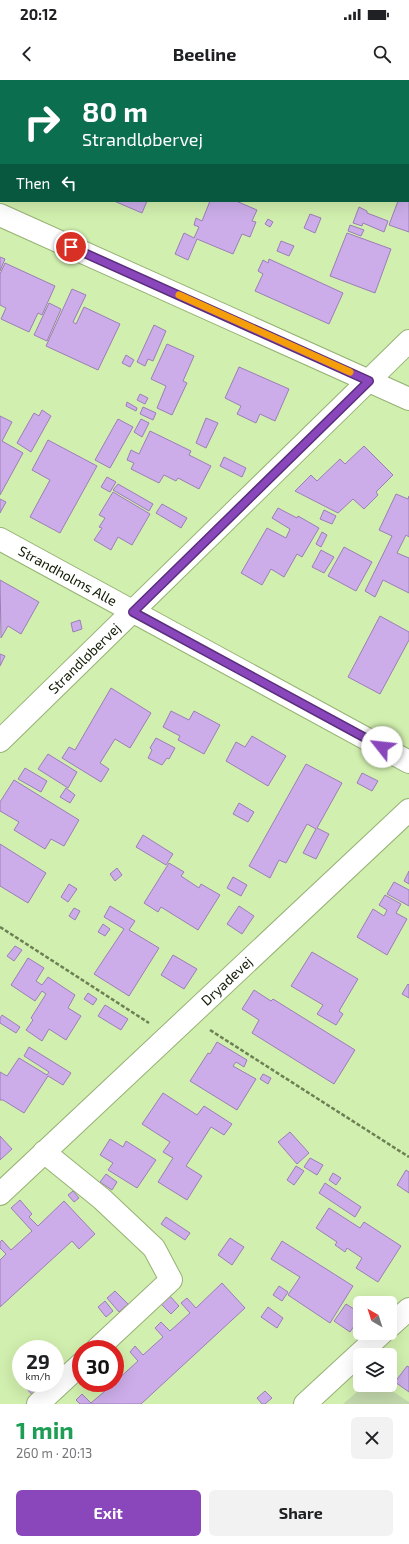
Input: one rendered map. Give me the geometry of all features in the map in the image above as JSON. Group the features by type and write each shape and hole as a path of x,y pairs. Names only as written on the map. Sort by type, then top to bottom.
{"street":[{"path":"0,215 409,400"},
{"name":"Strandløbervej","path":"0,740 133,612 409,341"},
{"name":"Strandholms Alle","path":"0,539 409,762"},
{"name":"Dryadevej","path":"0,1194 409,810"},
{"path":"44,1152 102,1199 154,1248 171,1280 107,1340"},
{"path":"397,1320 409,1309"},
{"path":"305,1404 374,1340"},
{"path":"38,1404 72,1372"}],"path":[{"path":"0,927 168,1035"},
{"path":"189,1016 409,1156"}],"green space":[{"path":"357,1392 394,1392 409,1402 409,1404 343,1404"}],"building":[{"path":"116,202 147,202 142,213"},
{"path":"210,202 238,202 257,210 252,221 256,222 250,237 242,234 233,254 197,239 188,260 175,254 184,233 194,238 199,227 194,225 196,218 202,221"},
{"path":"398,202 409,202 409,232 389,225"},
{"path":"359,207 367,211 367,213 388,221 384,232 363,223 362,226 353,223"},
{"path":"310,214 321,218 315,233 304,228"},
{"path":"268,219 273,222 270,227 265,224"},
{"path":"350,225 364,230 361,236 348,231"},
{"path":"347,233 391,249 375,293 330,276"},
{"path":"281,241 294,246 289,256 277,251"},
{"path":"0,257 5,259 0,271"},
{"path":"269,259 343,293 329,324 255,291 263,274 258,271 263,260 268,263"},
{"path":"5,263 55,286 42,315 38,313 29,332 1,319 6,308 0,305 0,274"},
{"path":"72,289 86,295 73,322 76,324 84,307 120,324 98,370 46,346"},
{"path":"49,303 61,309 47,341 34,335"},
{"path":"154,325 166,331 153,361 148,359 145,366 137,362"},
{"path":"167,344 194,356 183,381 187,383 172,415 157,408 166,386 151,379"},
{"path":"126,355 134,360 130,367 122,363"},
{"path":"239,367 289,389 275,421 260,414 256,423 237,414 241,406 225,398"},
{"path":"140,394 148,398 145,404 137,400"},
{"path":"127,402 137,408 136,411 126,406"},
{"path":"143,407 156,413 153,420 140,414"},
{"path":"42,410 51,416 31,452 17,443 34,413 39,416"},
{"path":"0,416 12,422 2,441 23,453 0,495"},
{"path":"206,418 218,423 206,448 196,443"},
{"path":"118,419 133,427 110,468 95,460"},
{"path":"141,419 149,423 142,437 134,432"},
{"path":"150,431 191,451 189,455 211,466 199,489 178,478 176,481 164,475 159,483 131,469 134,463 127,460 131,450 139,454"},
{"path":"48,440 97,466 60,533 30,517 50,480 32,470"},
{"path":"364,446 393,475 376,492 378,495 364,509 353,499 338,513 295,491 311,475 317,481 340,459 345,464"},
{"path":"224,457 246,468 242,477 220,466"},
{"path":"107,477 116,482 110,492 101,487"},
{"path":"118,484 153,504 149,511 113,490"},
{"path":"113,492 150,514 132,545 118,537 111,550 94,540 102,528 99,527 105,518 99,515"},
{"path":"396,494 408,499 409,496 409,537 406,535 397,553 409,558 409,593 383,580 375,597 365,591 392,536 379,530"},
{"path":"0,499 6,502 0,513"},
{"path":"162,504 187,518 181,528 156,513"},
{"path":"278,508 297,518 298,516 319,528 302,557 297,554 284,577 271,569 262,585 241,573 267,528 286,538 290,529 272,518"},
{"path":"324,510 336,516 332,524 320,519"},
{"path":"322,532 327,535 321,547 316,544"},
{"path":"344,547 372,562 356,591 328,576"},
{"path":"321,550 334,557 324,573 312,567"},
{"path":"0,580 39,602 21,634 8,626 1,638"},
{"path":"380,616 409,632 409,640 380,694 348,677"},
{"path":"80,620 82,629 73,632 71,623"},
{"path":"0,654 5,656 0,666"},
{"path":"111,688 151,713 130,748 115,739 100,763 109,769 101,782 62,758 69,747 75,750"},
{"path":"171,711 189,720 194,711 220,725 204,754 178,740 180,736 163,727"},
{"path":"252,736 286,756 268,786 226,761 236,742 245,747"},
{"path":"156,738 175,748 169,759 167,758 162,765 148,758 152,750 150,748"},
{"path":"48,754 77,772 68,788 38,769"},
{"path":"306,764 342,783 317,828 329,834 316,859 303,853 316,829 307,824 286,863 279,860 270,878 249,866"},
{"path":"25,768 47,781 41,792 18,779"},
{"path":"362,773 378,781 372,791 357,783"},
{"path":"14,780 79,820 64,846 51,839 45,849 14,830 19,822 0,811 0,802"},
{"path":"66,788 75,795 70,803 60,797"},
{"path":"239,803 254,812 248,822 233,814"},
{"path":"143,835 173,854 166,865 136,847"},
{"path":"0,844 46,873 28,903 0,886"},
{"path":"169,863 184,872 181,876 199,888 201,884 220,895 198,930 161,907 158,912 144,903"},
{"path":"117,868 122,875 115,881 110,874"},
{"path":"409,871 409,884 404,881"},
{"path":"233,877 247,885 241,896 227,888"},
{"path":"394,882 409,890 409,906 387,894"},
{"path":"69,884 77,889 68,902 61,897"},
{"path":"385,895 401,904 396,913 407,919 387,955 357,937 373,909 384,916 387,910 379,905"},
{"path":"110,906 135,921 129,930 159,948 129,996 94,974 124,929 104,917"},
{"path":"239,906 254,916 242,934 227,924"},
{"path":"74,908 80,911 75,920 69,916"},
{"path":"103,924 110,929 105,936 98,932"},
{"path":"15,946 22,950 14,961 7,956"},
{"path":"312,952 358,979 339,1011 343,1014 336,1025 317,1014 323,1005 291,986"},
{"path":"173,955 197,969 184,989 161,975"},
{"path":"28,958 44,968 36,981 42,985 48,977 75,995 68,1008 81,1016 66,1040 49,1029 42,1041 26,1030 33,1020 31,1018 46,994 42,991 35,1001 11,985"},
{"path":"408,984 409,985 409,998 402,994"},
{"path":"254,990 271,1001 273,999 355,1050 334,1084 252,1033 259,1020 242,1009"},
{"path":"88,993 97,999 93,1005 84,999"},
{"path":"105,1005 128,1019 121,1030 98,1016"},
{"path":"2,1015 20,1027 16,1033 0,1023 0,1018"},
{"path":"217,1042 247,1060 244,1067 236,1062 233,1066 256,1079 237,1110 190,1081"},
{"path":"29,1047 71,1073 63,1085 48,1076 24,1113 3,1100 0,1100 0,1072 7,1076 19,1058 47,1075 49,1072 24,1056"},
{"path":"263,1074 271,1078 268,1084 260,1079"},
{"path":"163,1093 197,1115 204,1106 232,1124 224,1135 211,1127 186,1166 202,1176 187,1200 158,1182 173,1158 163,1152 170,1142 142,1124"},
{"path":"290,1132 309,1153 297,1164 278,1142"},
{"path":"0,1136 12,1149 0,1160"},
{"path":"110,1139 123,1147 126,1141 156,1160 137,1188 108,1170 113,1163 100,1155"},
{"path":"310,1158 323,1165 317,1175 304,1167"},
{"path":"296,1166 304,1171 294,1185 287,1180"},
{"path":"406,1170 409,1172 409,1193 397,1185"},
{"path":"333,1173 341,1178 336,1185 329,1180"},
{"path":"106,1174 117,1182 112,1190 100,1182"},
{"path":"325,1183 361,1207 355,1217 319,1193"},
{"path":"73,1191 79,1198 74,1202 68,1195"},
{"path":"20,1200 32,1214 29,1217 38,1226 64,1201 95,1234 79,1249 72,1241 0,1307 0,1260 6,1254 0,1248 0,1242 2,1240 11,1250 32,1231 11,1208"},
{"path":"329,1208 360,1228 364,1222 401,1246 378,1282 356,1268 362,1258 347,1248 345,1252 335,1245 337,1242 316,1228"},
{"path":"166,1217 190,1233 185,1240 161,1224"},
{"path":"230,1238 244,1247 232,1265 218,1255"},
{"path":"282,1241 353,1286 330,1323 288,1295 300,1277 271,1259"},
{"path":"222,1283 245,1308 141,1404 80,1404 76,1400 82,1394 91,1403 104,1392 124,1392 124,1374 138,1361 130,1352 135,1346 143,1355 163,1337 155,1328 161,1322 170,1331 190,1313 181,1303 187,1298 196,1308"},
{"path":"279,1286 288,1292 282,1301 273,1295"},
{"path":"115,1291 128,1304 119,1312 107,1298"},
{"path":"168,1294 179,1306 171,1314 159,1302"},
{"path":"105,1301 113,1311 106,1317 98,1307"},
{"path":"346,1304 353,1308 353,1328 350,1332 334,1321"},
{"path":"268,1307 283,1318 277,1328 261,1317"},
{"path":"407,1366 409,1367 409,1392 397,1383 397,1379"},
{"path":"265,1391 272,1398 265,1404 262,1404 257,1398"},
{"path":"30,1392 40,1392 34,1397"}],"slow traffic":[{"path":"179,295 350,372"}],"route":[{"path":"71,247 369,381 133,612 382,747"}]}
